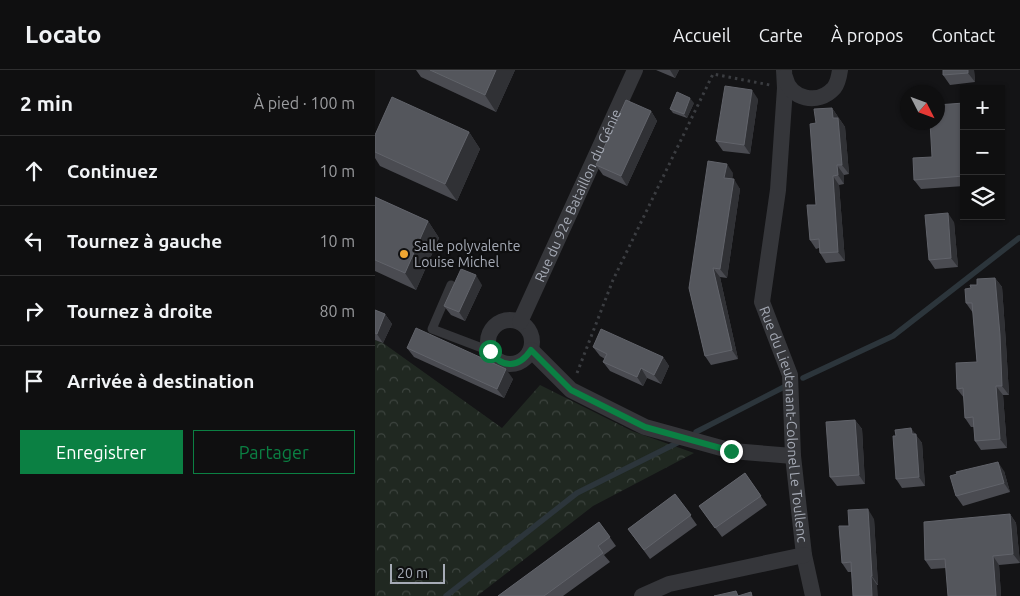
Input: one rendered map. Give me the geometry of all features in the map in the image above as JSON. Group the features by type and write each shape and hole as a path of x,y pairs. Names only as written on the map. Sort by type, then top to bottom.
{"street":[{"name":"Rue du 92e Bataillon du Génie","path":"520,322 635,70"},
{"path":"784,77 791,90 799,96 812,99 821,97 833,89 838,81 840,70"},
{"name":"Rue du Lieutenant-Colonel Le Toullenc","path":"784,77 778,190 763,302 790,375 793,456 804,555 813,596"},
{"path":"509,319 520,322 527,326 531,334 533,343 531,350 527,357 519,362 511,364 499,361 490,351 488,338 490,332 502,321 509,319"},
{"path":"531,350 571,390 645,427 731,451 793,456"},
{"path":"642,596 669,584 804,555"}],"lane":[{"path":"451,285 432,328 490,351"}],"path":[{"path":"571,390 613,280 716,70"},
{"path":"713,74 784,77"}],"green space":[{"path":"375,340 383,343 502,428 540,385 632,431 694,453 593,506 477,596 375,596"}],"building":[{"path":"430,70 496,70 485,95"},
{"path":"943,70 968,70 968,73 943,75"},
{"path":"725,86 752,90 744,145 716,141"},
{"path":"677,92 690,98 684,114 670,109"},
{"path":"392,97 469,132 445,184 375,152 375,135"},
{"path":"626,100 651,111 621,176 596,165"},
{"path":"960,103 960,176 914,180 913,158 932,157 930,130 945,130 945,104"},
{"path":"832,108 833,118 838,118 842,165 837,165 838,175 833,176 838,252 820,253 819,239 810,240 807,205 816,205 810,124 816,123 814,109"},
{"path":"708,161 727,164 724,178 734,179 720,269 713,268 732,350 705,356 689,288"},
{"name":"Salle polyvalente Louise Michel","path":"375,197 428,221 405,273 375,260"},
{"path":"948,213 951,258 929,260 925,215"},
{"path":"461,269 476,275 459,312 444,306"},
{"path":"995,278 1002,386 996,386 1000,439 975,441 973,417 965,418 963,388 957,389 956,363 977,362 972,303 966,303 965,289 971,288 970,285 977,285 977,279"},
{"path":"375,310 385,314 377,334 375,333"},
{"path":"416,328 506,369 497,389 407,348"},
{"path":"601,329 663,357 654,375 641,368 637,377 603,362 607,354 593,347"},
{"path":"855,420 859,475 830,477 826,422"},
{"path":"911,428 912,434 916,434 919,477 896,479 893,436 896,436 895,430"},
{"path":"998,462 1004,483 956,496 950,476 957,474 956,472"},
{"path":"745,473 761,496 715,528 699,506"},
{"path":"675,494 691,515 644,550 628,529"},
{"path":"868,509 872,596 853,596 851,562 842,563 839,526 849,526 848,510"},
{"path":"1010,514 1013,554 993,556 996,596 948,596 945,559 925,560 924,522"},
{"path":"599,522 610,537 598,546 603,553 544,596 498,596"},
{"path":"736,591 738,596 714,596"},
{"path":"751,592 752,596 738,596"}],"waterway":[{"path":"803,378 893,336 1019,238"},
{"path":"696,432 784,387"},
{"path":"446,596 577,493 679,442"}],"place":[{"name":"Salle polyvalente Louise Michel","path":"404,254"}],"route":[{"path":"490,351 499,361 511,364 527,357 531,350 571,390 645,427 731,451"}]}
